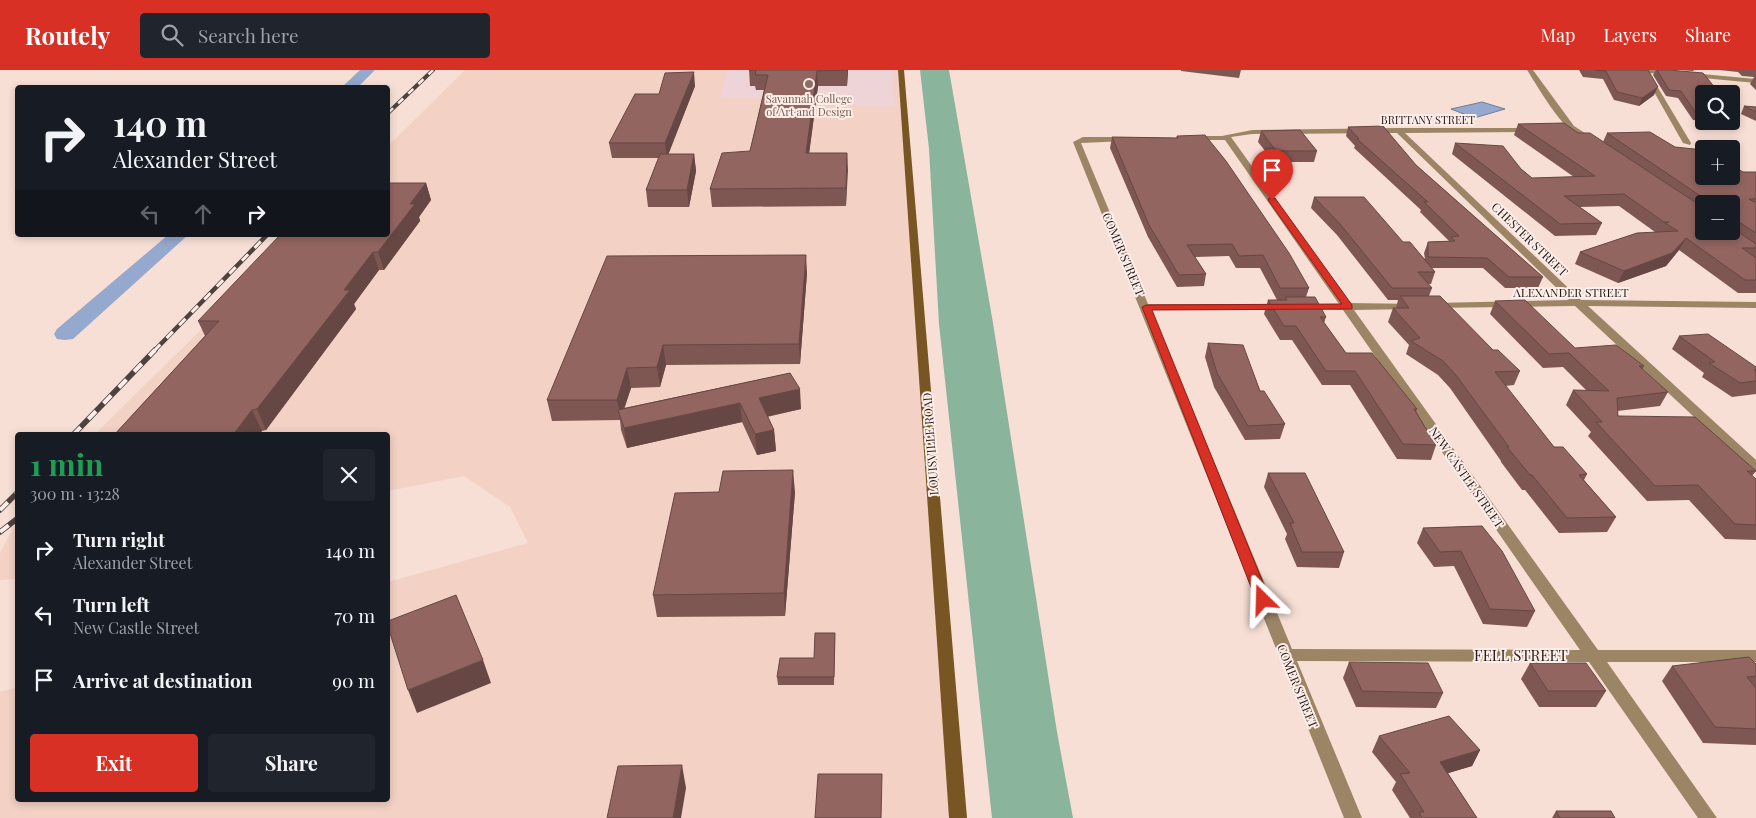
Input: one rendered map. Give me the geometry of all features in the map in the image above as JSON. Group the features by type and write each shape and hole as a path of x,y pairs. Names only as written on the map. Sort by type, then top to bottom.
{"main road":[{"name":"LOUISVILLE ROAD","path":"901,70 958,818"}],"street":[{"path":"1530,70 1567,128 1594,144"},
{"path":"1643,70 1756,81"},
{"path":"1643,70 1687,143"},
{"name":"CHESTER STREET","path":"1398,130 1578,303 1756,467"},
{"name":"BRITTANY STREET","path":"1180,138 1227,137 1252,132 1546,130"},
{"name":"NEW CASTLE STREET","path":"1227,137 1708,818"},
{"name":"COMER STREET","path":"1131,139 1083,139 1077,142 1146,307 1352,818"},
{"name":"ALEXANDER STREET","path":"1146,307 1348,307 1578,303 1756,305"},
{"name":"FELL STREET","path":"1285,655 1756,656"}],"shaded area":[{"path":"465,70 902,70 959,818 0,818 0,692 15,688 15,802 390,802 390,581 528,543 510,507 464,476 390,491 390,432 97,432 295,237 390,237 390,144"},
{"name":"Savannah College of Art and Design","path":"727,70 893,70 895,106 875,107 778,99 720,97"},
{"path":"15,525 15,579 0,580 0,553"}],"green space":[{"path":"920,70 949,70 993,323 1057,732 1073,818 992,818 939,324 929,149"}],"water":[{"path":"1482,102 1505,109 1474,118 1451,109"}],"building":[{"path":"756,70 847,70 817,71 806,153 847,153 846,188 710,189 722,153 750,151 768,75 755,75"},
{"path":"1595,70 1648,70 1658,87 1642,98 1617,92 1606,71"},
{"path":"1657,70 1703,73 1713,85 1695,85 1695,112 1681,91 1669,90"},
{"path":"694,72 665,143 609,143 635,94 659,94 665,73"},
{"path":"1744,106 1756,107 1756,112"},
{"path":"1564,123 1578,133 1590,133 1695,202 1695,240 1740,240 1740,233 1756,244 1756,248 1742,248 1756,258 1756,280 1745,280 1686,238 1672,253 1624,271 1580,252 1637,233 1678,231 1665,223 1669,222 1664,222 1624,194 1564,196 1602,223 1560,224 1455,143 1503,146 1521,169 1532,178 1595,176 1518,124"},
{"path":"1383,126 1416,165 1543,277 1509,277 1487,258 1428,257 1428,242 1455,241 1451,237 1459,236 1424,202 1428,202 1357,139 1359,139 1348,127"},
{"path":"1300,130 1317,151 1276,151 1261,131"},
{"path":"1650,132 1675,147 1695,149 1695,185 1740,185 1740,170 1756,172 1756,199 1749,199 1756,203 1756,233 1740,223 1740,195 1699,195 1607,133"},
{"path":"1205,135 1226,161 1289,253 1309,288 1280,288 1263,255 1239,256 1232,244 1187,245 1206,274 1179,275 1149,225 1112,137 1178,138 1177,136"},
{"path":"660,154 694,154 687,190 646,190"},
{"path":"390,183 426,183 410,204 415,204 390,236"},
{"path":"1314,197 1364,197 1403,242 1410,242 1435,272 1418,272 1432,288 1392,288 1340,224"},
{"path":"278,237 390,237 378,252 373,252 344,290 350,290 257,409 252,410 235,432 117,432 219,321 198,321"},
{"path":"806,255 799,344 663,345 657,367 627,368 617,400 547,400 607,256"},
{"path":"1400,296 1440,296 1493,350 1498,350 1520,371 1495,372 1554,447 1563,447 1587,474 1579,475 1616,517 1567,518 1507,447 1509,447 1455,374 1443,361 1411,341 1420,338 1393,308 1409,308"},
{"path":"1285,297 1315,297 1326,317 1320,317 1346,353 1372,353 1417,409 1414,409 1436,445 1403,444 1355,371 1326,371 1296,326 1284,326 1268,300 1287,300"},
{"path":"1525,300 1575,348 1616,345 1644,366 1639,366 1668,392 1617,398 1618,416 1695,417 1756,471 1747,471 1756,479 1756,525 1735,524 1698,485 1655,486 1596,422 1602,422 1573,390 1609,391 1569,353 1549,354 1495,301"},
{"path":"1708,334 1756,367 1756,370 1754,370 1756,371 1756,381 1740,383 1709,363 1715,362 1679,336"},
{"path":"1208,343 1243,345 1260,391 1264,391 1285,424 1248,426 1217,373"},
{"path":"790,373 800,389 759,398 774,430 755,434 740,403 624,428 618,410"},
{"path":"793,470 784,593 653,595 675,493 719,492 723,471"},
{"path":"1268,473 1305,473 1344,552 1302,552 1290,523 1294,523"},
{"path":"1482,526 1502,551 1535,611 1490,609 1461,551 1440,552 1423,528"},
{"path":"456,595 483,660 408,690 390,633 390,620"},
{"path":"815,633 835,633 834,677 777,677 780,658 814,658"},
{"path":"1749,657 1756,664 1756,676 1747,677 1756,688 1756,729 1715,727 1672,666"},
{"path":"1349,662 1428,663 1443,693 1362,691"},
{"path":"1530,663 1586,663 1606,691 1548,691"},
{"path":"1449,716 1480,750 1440,762 1477,818 1422,818 1419,812 1424,812 1400,774 1410,773 1379,736"},
{"path":"682,765 673,818 607,818 618,766"},
{"path":"818,774 882,774 881,818 815,818"},
{"path":"1556,811 1611,811 1615,818 1560,818"}],"waterway":[{"path":"351,85 368,70"},
{"path":"65,334 177,237"}],"railway":[{"path":"390,111 433,70"},
{"path":"154,351 265,237"},
{"path":"76,432 155,350"},
{"path":"0,510 15,495"},
{"path":"0,532 15,520"}],"place":[{"name":"Savannah College of Art and Design","path":"809,84"}],"route":[{"path":"1263,600 1146,307 1348,307 1272,200"}]}
